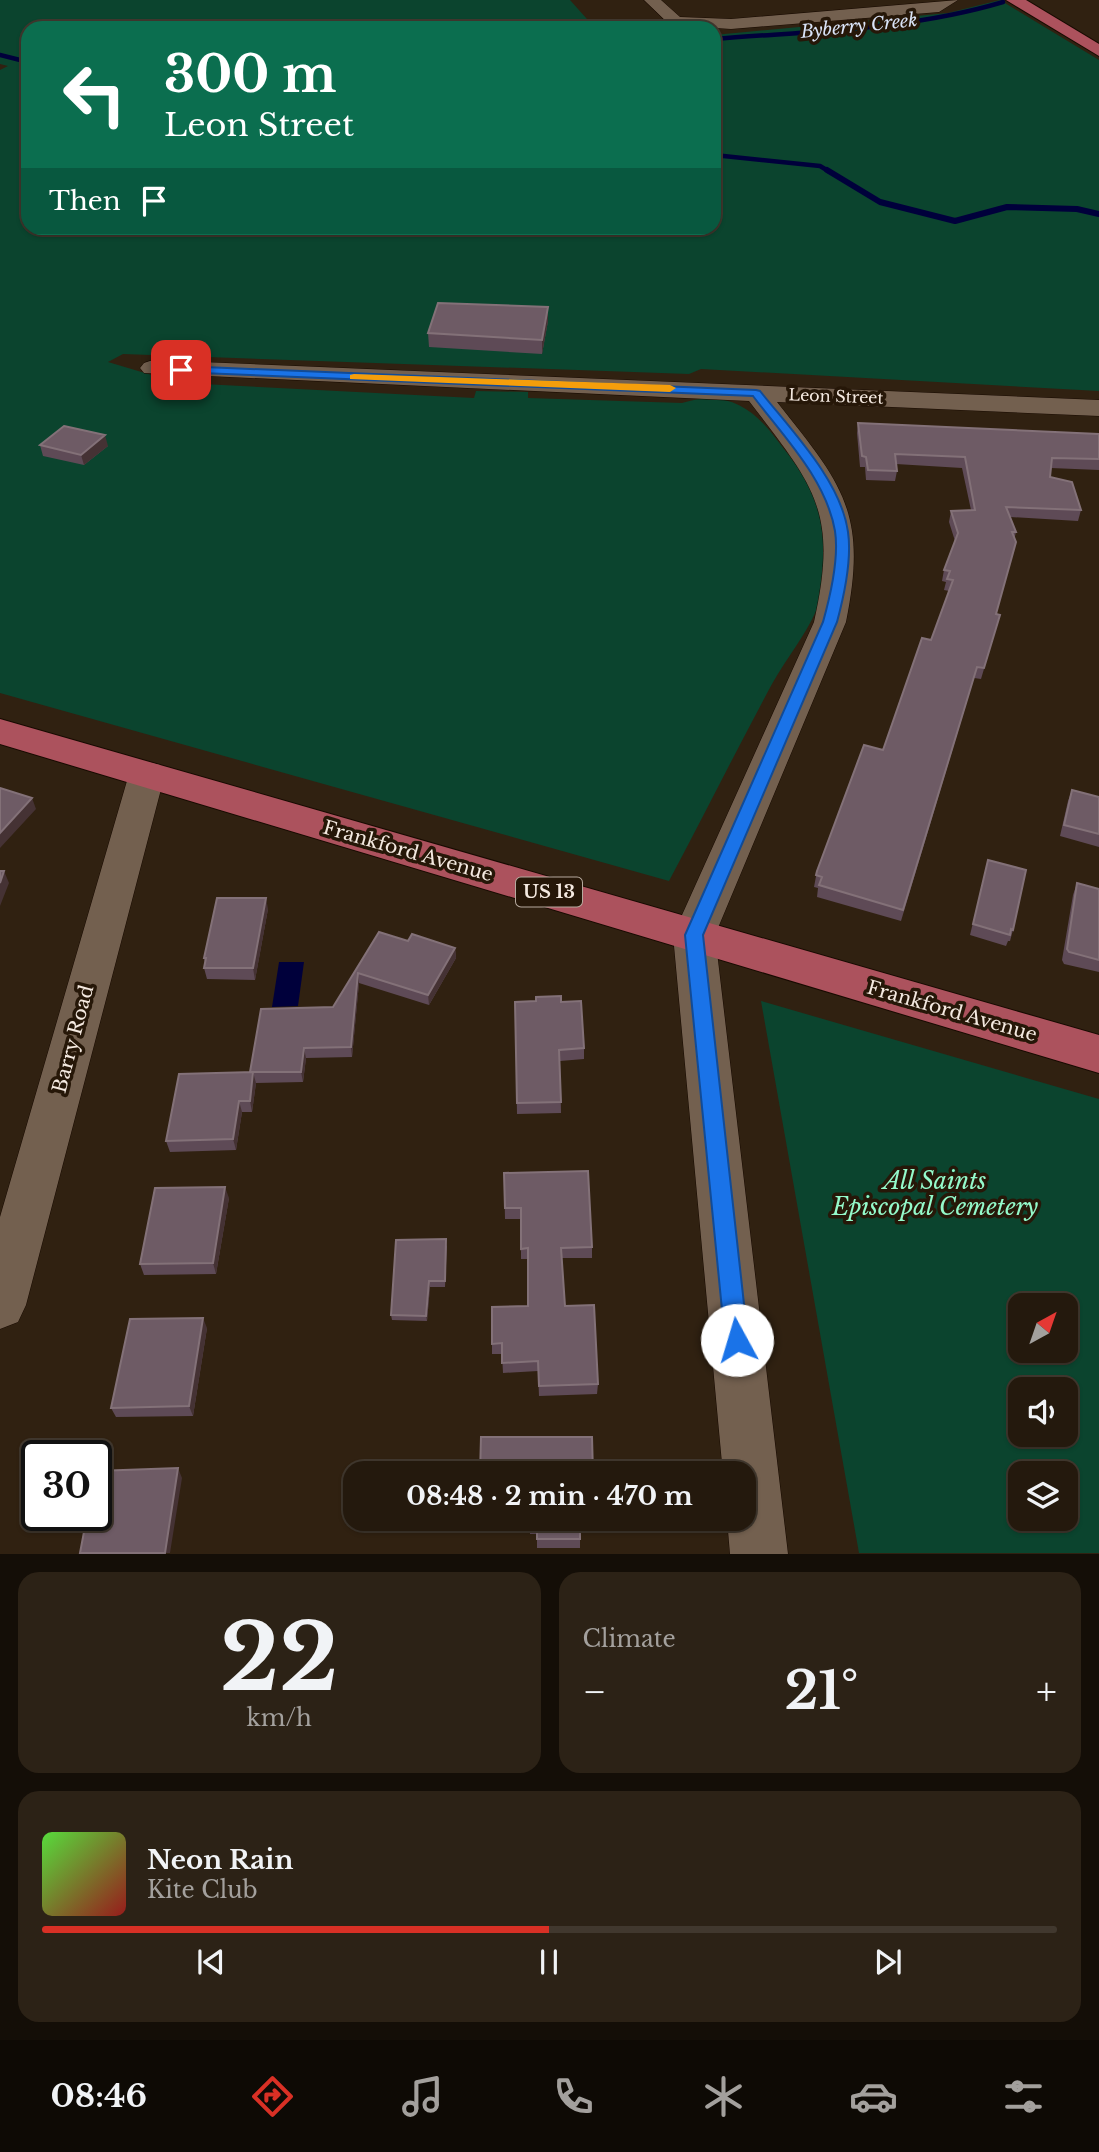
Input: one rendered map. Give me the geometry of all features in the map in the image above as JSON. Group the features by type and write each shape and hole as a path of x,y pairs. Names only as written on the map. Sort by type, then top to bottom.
{"main road":[{"path":"1014,0 1099,51"},
{"path":"1038,0 1099,35"},
{"name":"Frankford Avenue","path":"0,731 1099,1054"}],"street":[{"path":"652,0 675,21"},
{"path":"721,24 939,7 950,0"},
{"name":"Leon Street","path":"153,368 1099,408"},
{"path":"756,393 812,466 831,499 841,532 841,567 830,622 694,935 759,1553"},
{"name":"Barry Road","path":"0,1305 147,774"}],"green space":[{"path":"0,0 570,0 589,21 21,21 21,235 721,235 721,34 948,13 1000,0 1099,60 1099,391 701,369 689,374 123,354 108,362 165,379 164,382 474,398 476,391 528,392 528,398 682,403 711,399 736,404 758,418 794,462 820,509 825,538 823,584 812,620 772,684 669,881 0,693 0,70 8,66 0,64"},
{"name":"All Saints Episcopal Cemetery","path":"761,1001 1099,1099 1099,1553 859,1553"}],"shaded area":[{"path":"279,962 304,962 298,1006 272,1007"}],"building":[{"path":"438,303 548,307 542,340 428,333"},
{"path":"858,423 1099,434 1099,459 1052,458 1050,477 1072,482 1081,510 1006,507 1016,532 1012,532 1016,542 996,614 1000,615 984,668 977,667 903,910 819,885 822,877 816,875 864,745 883,750 922,638 931,640 953,580 947,579 950,571 944,570 958,533 951,511 975,510 965,457 895,454 897,471 868,470 866,457 862,456"},
{"path":"64,426 105,435 81,455 40,445"},
{"path":"0,788 32,798 0,833"},
{"path":"1072,790 1099,797 1099,834 1064,825"},
{"path":"988,860 1026,870 1010,935 973,924"},
{"path":"1077,883 1099,889 1099,960 1069,952 1067,949"},
{"path":"217,898 266,898 253,968 204,968"},
{"path":"379,932 408,941 412,934 455,948 428,995 358,973 351,1047 304,1048 301,1072 250,1072 261,1009 333,1007"},
{"path":"561,996 561,1002 581,1001 584,1048 559,1050 561,1102 517,1103 515,1002 536,1001 536,997"},
{"path":"253,1072 250,1101 239,1101 233,1139 166,1141 179,1074"},
{"path":"588,1171 592,1247 561,1248 565,1306 594,1305 598,1384 539,1386 538,1361 502,1363 502,1343 492,1344 492,1307 528,1306 528,1248 521,1249 521,1208 505,1208 504,1173"},
{"path":"225,1187 213,1263 140,1264 155,1188"},
{"path":"446,1239 445,1281 429,1281 426,1316 391,1315 396,1240"},
{"path":"203,1318 189,1406 111,1408 130,1319"},
{"path":"481,1437 592,1437 593,1461 480,1461"},
{"path":"178,1468 165,1553 80,1553 84,1531 112,1531 112,1470"},
{"path":"537,1531 580,1531 580,1539 537,1539"}],"waterway":[{"name":"Byberry Creek","path":"721,38 896,24 1003,2"},
{"path":"0,55 21,60"},
{"name":"Byberry Creek","path":"721,156 820,166 830,172"},
{"name":"Byberry Creek","path":"827,170 880,202 955,221 1007,207 1077,209 1099,214"}],"slow traffic":[{"path":"354,377 670,388"}],"route":[{"path":"181,370 756,393 812,466 831,499 841,532 841,567 838,594 830,622 694,935 737,1340"}]}
